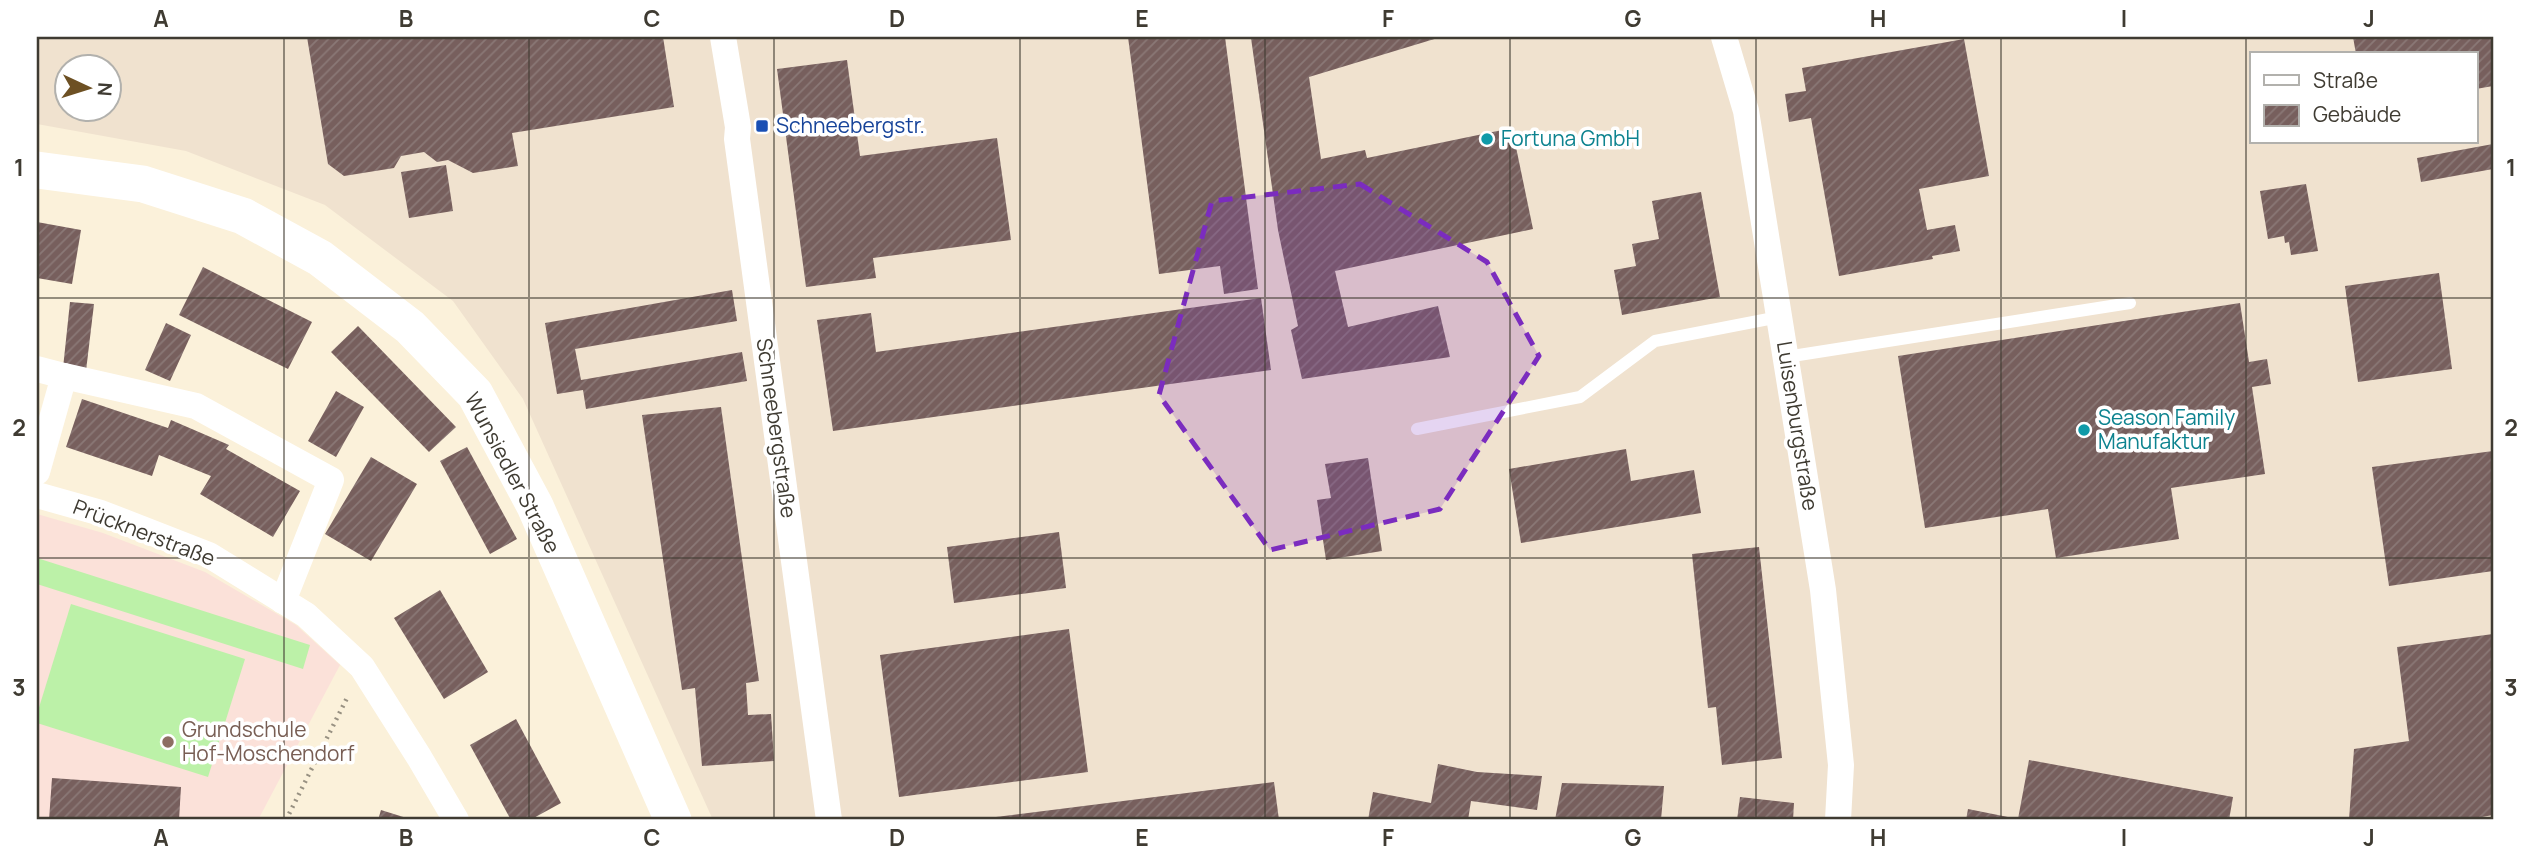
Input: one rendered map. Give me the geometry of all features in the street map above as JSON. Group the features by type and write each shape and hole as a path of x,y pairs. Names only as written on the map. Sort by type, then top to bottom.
{"main road":[{"name":"Wunsiedler Straße","path":"37,170 143,184 243,216 320,258 410,327 475,394 529,495 673,820"}],"street":[{"name":"Schneebergstraße","path":"723,37 738,127 829,820"},
{"name":"Luisenburgstraße","path":"1724,37 1746,111 1824,590 1841,765 1838,820"},
{"path":"37,369 196,406 331,480 283,601"},
{"path":"37,472 64,376"},
{"name":"Prücknerstraße","path":"37,495 101,513 209,555 306,615 362,667 456,820"}],"lane":[{"path":"1786,356 2130,303"},
{"path":"1417,429 1580,397 1655,341 1779,317"}],"path":[{"path":"286,820 362,667"}],"highlighted area":[{"path":"1360,184 1487,262 1539,356 1440,509 1270,550 1159,395 1212,201"}],"shaded area":[{"path":"37,37 2493,37 2493,820 713,820 523,399 453,301 325,205 186,151 37,124"},
{"name":"Grundschule Hof-Moschendorf","path":"37,514 103,533 205,572 296,625 340,665 258,820 37,820"}],"green space":[{"path":"37,558 310,645 303,669 37,584"},
{"path":"71,604 245,659 208,777 37,723 37,714"}],"building":[{"path":"307,37 663,37 674,107 512,133 518,166 473,173 448,160 437,162 424,152 401,156 394,168 344,176 328,164"},
{"path":"1128,37 1225,37 1258,289 1224,294 1220,266 1159,274"},
{"path":"1441,37 1309,77 1321,159 1365,150 1367,158 1512,128 1533,229 1335,271 1348,327 1438,306 1450,357 1302,379 1291,330 1298,326 1278,230 1251,38"},
{"path":"2353,37 2493,37 2493,86 2478,89 2478,52 2356,52"},
{"path":"1964,39 1989,176 1919,189 1927,230 1955,225 1960,251 1932,256 1933,259 1839,276 1811,118 1789,122 1785,94 1806,91 1802,68"},
{"path":"847,60 860,156 997,138 1011,240 873,258 876,278 806,287 777,69"},
{"path":"2493,144 2493,169 2421,182 2417,158"},
{"path":"446,165 453,211 409,218 401,172"},
{"path":"2306,184 2318,251 2291,255 2289,242 2285,243 2284,236 2268,239 2260,191"},
{"path":"1701,192 1720,297 1622,315 1614,270 1636,266 1632,244 1659,239 1652,201"},
{"path":"37,222 81,230 72,284 37,278"},
{"path":"203,267 312,322 288,369 179,315"},
{"path":"2439,273 2452,369 2358,382 2345,286"},
{"path":"732,290 737,321 575,349 581,380 742,352 747,381 586,409 583,390 557,394 545,323"},
{"path":"1261,298 1271,370 833,431 817,320 871,313 876,352"},
{"path":"70,302 94,304 86,371 63,368"},
{"name":"Season Family Manufaktur","path":"2240,303 2249,362 2267,359 2271,384 2252,387 2265,474 2171,488 2179,539 2056,558 2048,509 1925,528 1898,356"},
{"path":"166,323 191,335 170,381 145,370"},
{"path":"358,326 456,427 429,452 331,352"},
{"path":"336,391 364,407 336,457 308,441"},
{"path":"82,399 168,428 171,420 229,445 226,449 300,491 273,537 200,494 211,476 159,455 152,476 66,447"},
{"path":"721,407 759,681 746,683 748,715 771,714 774,761 702,766 695,688 682,690 642,415"},
{"path":"467,447 517,539 490,554 440,461"},
{"path":"1626,449 1631,481 1694,470 1701,513 1521,543 1509,469"},
{"path":"2493,451 2493,571 2389,586 2372,467"},
{"path":"371,457 417,484 371,561 325,534"},
{"path":"1368,458 1382,551 1326,560 1317,500 1331,498 1325,464"},
{"path":"1059,532 1066,588 954,603 947,547"},
{"path":"1759,547 1782,758 1722,765 1716,707 1708,708 1692,554"},
{"path":"440,590 488,672 444,699 394,618"},
{"path":"1069,629 1088,772 899,797 880,655"},
{"path":"2493,634 2493,815 2465,820 2349,820 2354,749 2409,741 2397,647"},
{"path":"516,719 561,803 530,820 511,820 470,745"},
{"path":"2029,760 2233,797 2229,820 1966,820 1968,809 2018,819"},
{"path":"1438,764 1477,772 1542,776 1537,810 1471,801 1468,820 1368,820 1373,792 1431,803"},
{"name":"Grundschule Hof-Moschendorf","path":"52,778 181,787 179,820 49,820"},
{"path":"1274,782 1279,820 980,820 980,819"},
{"path":"1562,783 1664,786 1661,820 1555,820"},
{"path":"1740,797 1794,803 1793,820 1737,820"},
{"path":"381,810 413,820 378,820"}],"place":[{"name":"Schneebergstr.","path":"762,126"},
{"name":"Fortuna GmbH","path":"1487,139"},
{"name":"Season Family Manufaktur","path":"2084,430"},
{"name":"Grundschule Hof-Moschendorf","path":"168,742"}]}
